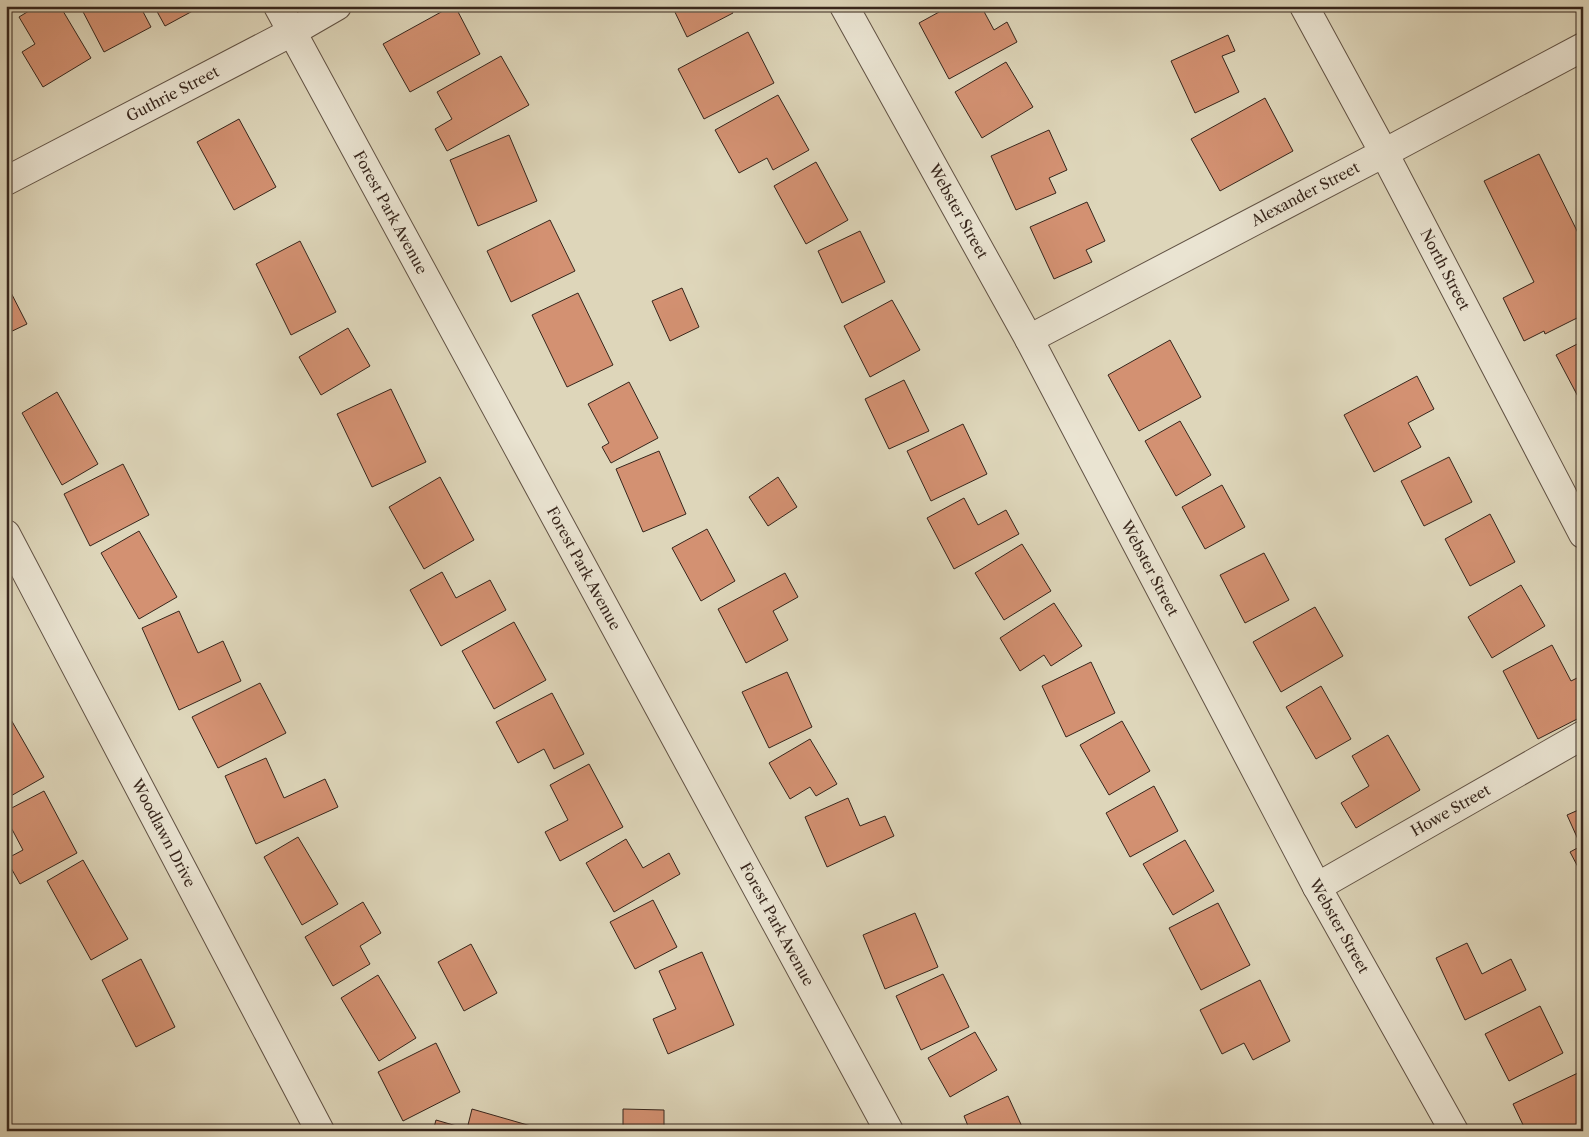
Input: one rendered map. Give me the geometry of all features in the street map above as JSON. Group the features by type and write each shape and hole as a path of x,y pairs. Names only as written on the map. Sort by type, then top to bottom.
{"street":[{"name":"Forest Park Avenue","path":"278,6 889,1131"},
{"name":"Guthrie Street","path":"6,181 292,32 337,6"},
{"name":"Webster Street","path":"844,6 1029,339 1317,887 1454,1131"},
{"name":"North Street","path":"1304,6 1384,153 1583,534"},
{"name":"Alexander Street","path":"1029,339 1583,47"},
{"name":"Woodlawn Drive","path":"6,534 320,1131"},
{"name":"Howe Street","path":"1317,887 1583,735"}],"building":[{"path":"37,6 60,6 91,58 43,87 22,52 35,44 19,17"},
{"path":"80,6 140,6 151,27 104,52"},
{"path":"154,6 200,6 200,7 165,26"},
{"path":"455,6 480,54 410,92 383,44"},
{"path":"672,6 730,6 733,13 687,37"},
{"path":"950,6 981,6 994,30 1007,22 1017,42 949,79 919,23"},
{"path":"748,32 774,83 704,119 678,69"},
{"path":"1228,35 1235,51 1222,56 1239,92 1195,113 1171,61"},
{"path":"501,56 529,105 447,151 435,129 452,119 437,92"},
{"path":"1006,62 1033,107 982,138 955,92"},
{"path":"778,95 809,150 773,170 767,158 739,173 715,130"},
{"path":"1265,98 1293,151 1220,191 1191,139"},
{"path":"239,119 276,187 234,210 197,142"},
{"path":"1049,130 1067,170 1049,178 1056,193 1016,210 991,156"},
{"path":"509,135 537,201 478,226 450,160"},
{"path":"1539,154 1583,243 1583,315 1545,334 1544,331 1524,341 1503,298 1534,282 1484,181"},
{"path":"816,162 848,220 806,244 774,186"},
{"path":"1087,202 1105,241 1086,250 1092,262 1054,279 1030,227"},
{"path":"550,220 575,271 511,302 487,251"},
{"path":"860,231 885,282 842,303 818,251"},
{"path":"300,241 336,312 291,335 256,264"},
{"path":"6,283 27,324 6,334"},
{"path":"682,288 699,327 670,341 652,301"},
{"path":"578,293 613,365 567,387 532,315"},
{"path":"892,300 920,350 870,377 844,326"},
{"path":"348,328 370,366 321,395 299,357"},
{"path":"1170,340 1201,397 1139,431 1108,375"},
{"path":"1583,341 1583,406 1556,355"},
{"path":"1417,376 1434,409 1408,423 1421,447 1374,472 1344,415"},
{"path":"904,380 929,431 889,449 865,399"},
{"path":"629,382 658,438 611,463 602,447 609,443 588,404"},
{"path":"391,389 426,462 372,487 337,414"},
{"path":"57,392 98,464 62,485 22,413"},
{"path":"1180,421 1211,475 1176,496 1145,441"},
{"path":"963,424 987,474 931,501 907,451"},
{"path":"659,451 686,514 643,532 616,469"},
{"path":"1449,457 1472,502 1424,526 1401,481"},
{"path":"123,464 149,515 90,546 64,494"},
{"path":"440,477 474,540 424,569 389,507"},
{"path":"778,477 797,507 768,526 749,497"},
{"path":"1222,485 1245,527 1205,549 1182,507"},
{"path":"964,498 978,525 1006,510 1019,534 954,569 927,518"},
{"path":"1490,514 1515,562 1470,586 1445,539"},
{"path":"707,529 735,581 701,601 672,548"},
{"path":"139,531 177,597 139,619 101,553"},
{"path":"1022,544 1051,591 1004,620 975,573"},
{"path":"1264,553 1289,600 1245,623 1220,575"},
{"path":"442,572 456,598 490,580 506,610 441,646 410,590"},
{"path":"785,573 798,597 773,611 788,640 746,663 718,609"},
{"path":"1521,585 1545,626 1492,658 1468,617"},
{"path":"1054,603 1082,646 1051,666 1044,655 1020,671 1000,638"},
{"path":"1315,607 1343,656 1281,692 1253,642"},
{"path":"179,611 198,653 223,641 241,681 179,710 142,628"},
{"path":"514,622 546,680 494,709 462,651"},
{"path":"1552,645 1571,681 1577,678 1583,689 1583,716 1538,739 1503,671"},
{"path":"1091,662 1115,713 1066,737 1042,686"},
{"path":"787,672 812,727 769,748 742,692"},
{"path":"260,683 286,733 218,768 192,717"},
{"path":"1321,686 1351,739 1316,759 1286,707"},
{"path":"552,693 584,754 554,769 544,749 518,763 496,722"},
{"path":"6,711 44,777 9,797 6,791"},
{"path":"1122,721 1150,771 1109,795 1080,745"},
{"path":"1388,735 1420,790 1356,828 1341,803 1369,786 1352,756"},
{"path":"810,739 837,784 816,796 810,787 790,799 769,763"},
{"path":"266,758 284,798 325,779 338,807 256,844 225,776"},
{"path":"589,764 623,827 560,861 545,832 568,820 550,785"},
{"path":"1154,786 1178,831 1130,857 1106,813"},
{"path":"44,791 77,853 20,884 6,859 23,850 6,818 6,811"},
{"path":"848,798 860,826 885,816 894,836 827,867 805,817"},
{"path":"1583,808 1583,865 1578,867 1570,852 1581,846 1567,815"},
{"path":"298,837 338,904 302,925 264,857"},
{"path":"626,839 643,868 669,853 680,874 614,912 586,863"},
{"path":"1185,840 1214,891 1173,915 1143,864"},
{"path":"83,860 128,939 91,960 47,881"},
{"path":"653,900 677,947 635,969 610,922"},
{"path":"363,902 381,933 360,946 370,964 333,986 305,937"},
{"path":"1218,903 1250,965 1201,990 1169,928"},
{"path":"915,913 938,967 885,989 863,935"},
{"path":"1467,943 1482,974 1511,959 1526,990 1465,1020 1436,958"},
{"path":"471,944 497,993 464,1011 438,962"},
{"path":"702,952 734,1025 668,1054 653,1019 676,1009 659,971"},
{"path":"141,959 175,1027 136,1047 102,980"},
{"path":"943,974 969,1027 921,1050 896,996"},
{"path":"378,975 416,1038 379,1061 341,998"},
{"path":"1260,980 1290,1041 1253,1060 1244,1043 1222,1054 1200,1010"},
{"path":"1540,1006 1563,1053 1509,1081 1485,1034"},
{"path":"975,1032 997,1070 950,1097 928,1058"},
{"path":"436,1043 460,1092 403,1121 378,1072"},
{"path":"1580,1072 1583,1077 1583,1131 1526,1131 1513,1104"},
{"path":"1008,1096 1024,1131 970,1131 964,1116"},
{"path":"472,1109 531,1126 530,1131 433,1131 436,1120 467,1129"},
{"path":"623,1109 664,1110 664,1131 623,1131"},
{"path":"213,1127 249,1127 249,1131 213,1131"}]}
